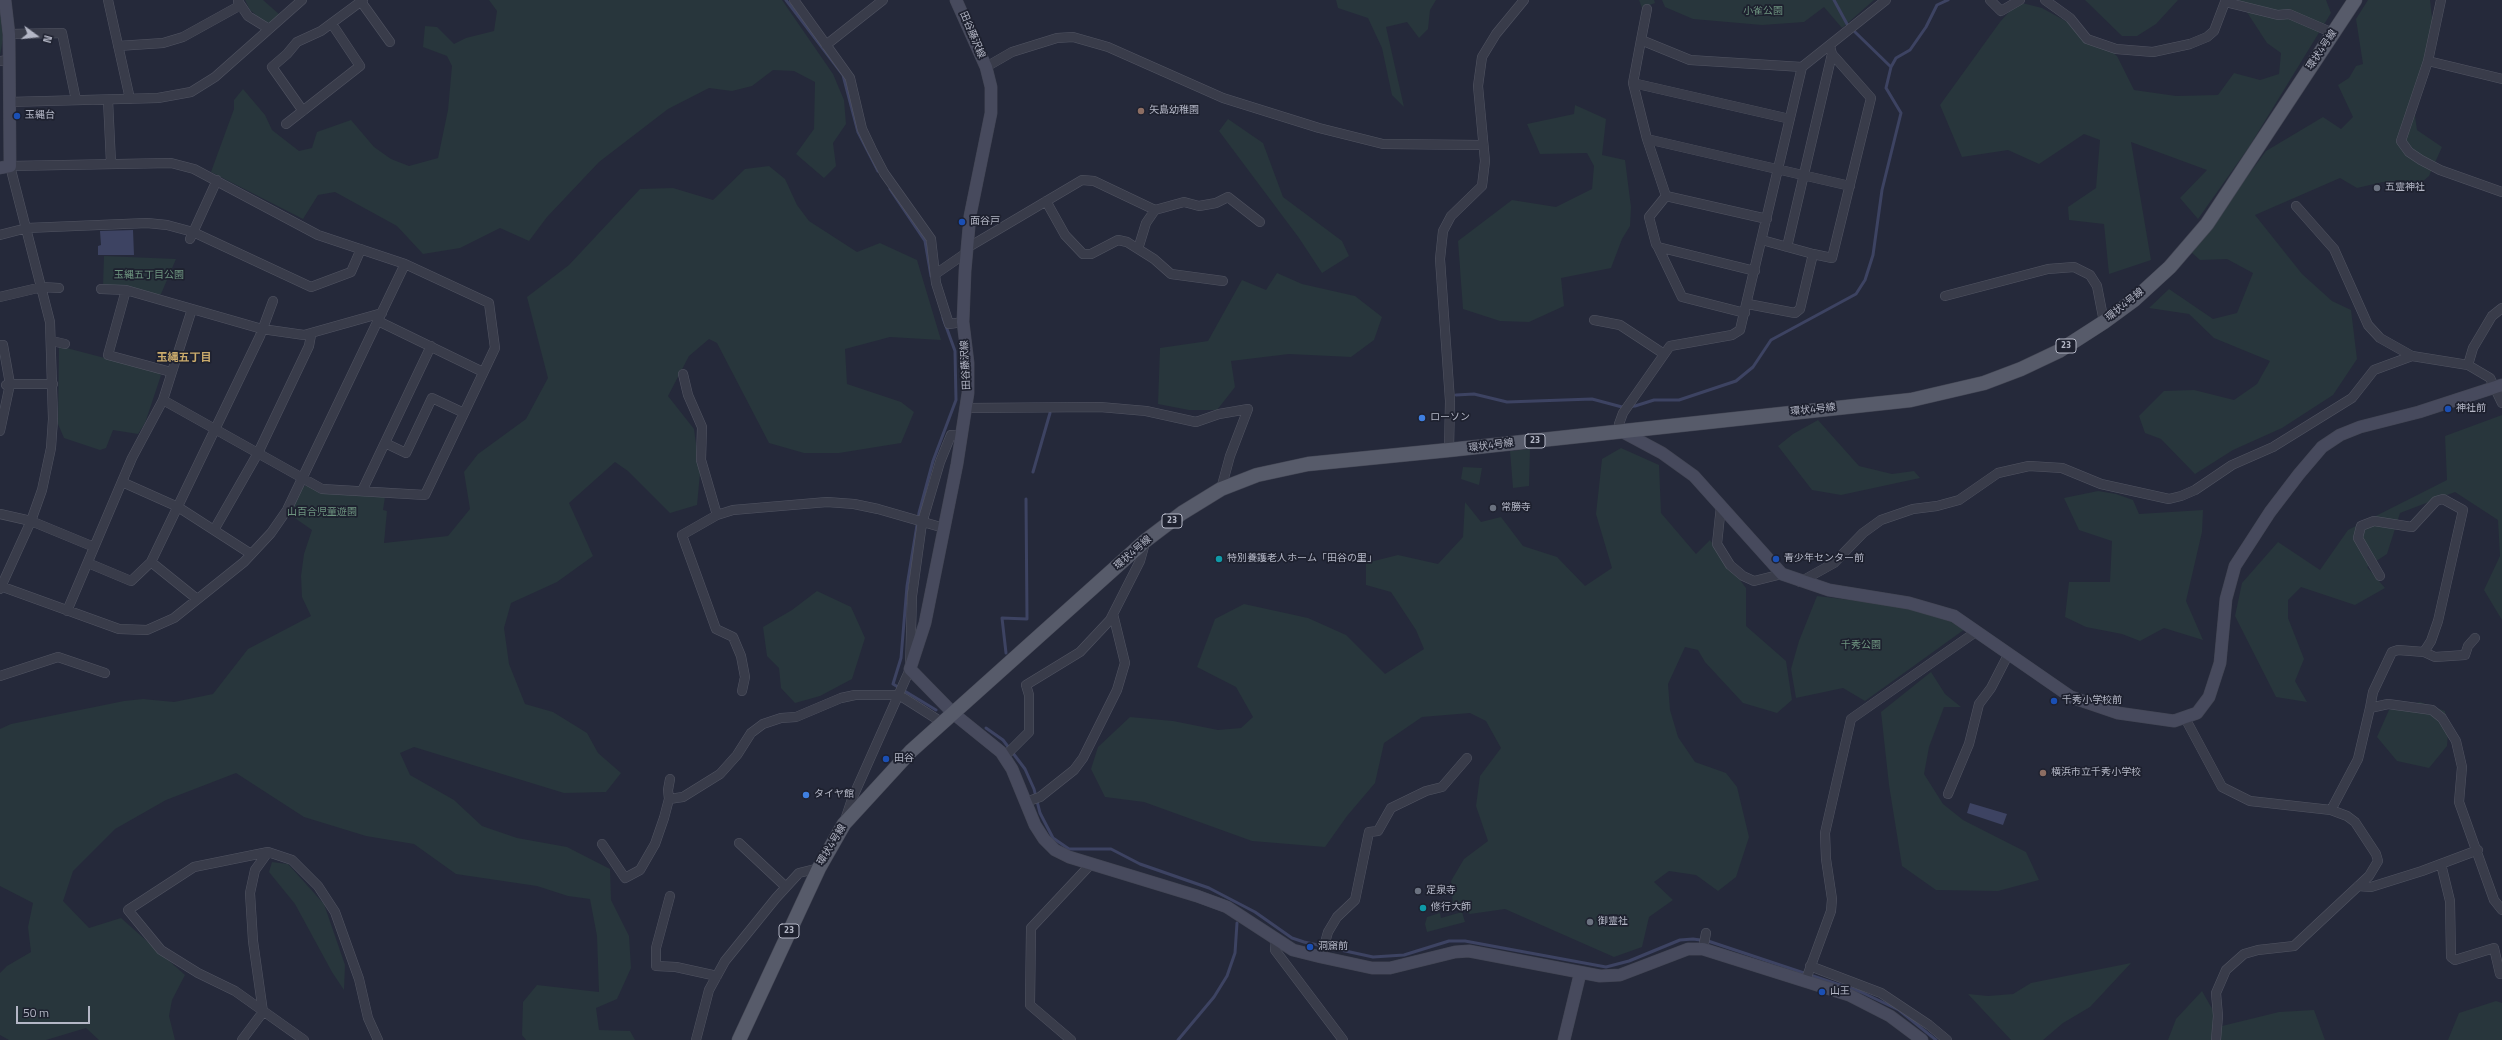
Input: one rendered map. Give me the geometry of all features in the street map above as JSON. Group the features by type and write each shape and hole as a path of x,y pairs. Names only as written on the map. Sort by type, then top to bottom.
{"main road":[{"name":"環状4号線","path":"739,1040 819,868 844,824 911,751 1145,541 1182,513 1221,489 1257,475 1308,464 1911,400 1984,382 2022,369 2059,351 2104,322 2134,300 2170,267 2207,224 2355,0"}],"street":[{"path":"5,0 9,34 4,60 9,102 5,167 27,228 42,287 52,341 53,384 51,448 43,484 31,522 0,587 119,629 147,630 174,618 251,554 271,533 288,510 405,264"},
{"path":"108,0 130,99"},
{"path":"9,102 108,100 180,96 198,89 215,77 302,0"},
{"path":"794,0 850,78 862,129 884,173 930,239 937,273 936,283 949,324 964,322"},
{"path":"826,45 883,0"},
{"name":"田谷藤沢線","path":"910,669 925,623 966,408 968,375 964,322 967,251 977,177 992,112 991,87 986,67 956,0"},
{"path":"1449,450 1450,401 1440,259 1443,231 1451,216 1482,186 1485,161 1478,86 1482,57 1496,34 1524,0"},
{"path":"1641,40 1690,60 1802,67 1831,50 1886,0"},
{"path":"1990,0 2001,11 2020,0"},
{"path":"2044,0 2070,18 2087,39 2116,49 2153,52 2190,44 2207,37 2214,31 2225,2 2278,15 2289,14 2333,33"},
{"path":"2441,0 2428,61 2400,141 2421,160 2440,170 2502,192"},
{"path":"303,111 272,67 287,54 297,42 332,24 362,1 390,42"},
{"path":"118,46 163,43 183,37 239,3 248,16 269,29"},
{"path":"1647,9 1632,82 1666,196"},
{"path":"286,124 360,66 332,24"},
{"path":"9,34 62,32 76,100"},
{"path":"986,67 1012,52 1057,38 1073,37 1108,47 1223,98 1319,128 1383,144 1483,145"},
{"path":"1786,247 1831,50"},
{"path":"1762,240 1832,258 1871,98 1831,50"},
{"path":"2428,61 2502,79"},
{"path":"1802,67 1748,304 1740,330 1732,335 1673,345 1664,354 1625,410 1619,424 1622,431 1662,453 1694,476 1782,574 1800,582 1829,590 1933,609 1954,616 2009,653 2056,688 2090,705 2152,719 2174,721 2197,713 2209,697 2220,663 2226,599 2235,566 2294,480 2322,447 2340,435 2360,427 2419,412 2499,386"},
{"path":"1632,82 1790,119"},
{"path":"108,100 111,163"},
{"path":"1648,139 1850,186"},
{"path":"5,167 111,163 170,163 194,169 318,235 405,264 489,303 495,348 425,495 322,488 163,400"},
{"path":"191,236 217,180"},
{"path":"937,273 967,251 1082,180 1094,181 1155,210"},
{"path":"1666,196 1767,220"},
{"path":"1666,196 1649,216 1658,246 1682,297 1745,313"},
{"path":"1138,249 1146,223 1155,210 1184,202 1199,206 1216,203 1228,197 1260,222"},
{"path":"1046,201 1065,235 1083,254 1091,254 1118,240 1138,249 1154,259 1171,274 1223,281"},
{"path":"2296,206 2334,249 2368,325 2380,338 2412,356 2468,365 2490,378 2499,386 2502,402"},
{"path":"0,235 27,228 147,223 166,224 283,279 311,287 351,272 361,249"},
{"path":"1658,246 1755,271"},
{"path":"1748,304 1795,313 1800,309 1813,254"},
{"path":"1945,296 2048,269 2074,267 2090,275 2097,286 2104,322"},
{"path":"0,297 42,287 59,288"},
{"path":"101,289 126,290 262,329 311,335 334,325 380,317 431,346 483,372"},
{"path":"108,355 126,290"},
{"path":"88,563 131,581 151,562 262,329 273,301"},
{"path":"2468,365 2473,348 2492,316 2502,308"},
{"path":"67,611 132,458 163,400 192,309"},
{"path":"1594,320 1620,325 1664,354"},
{"path":"214,530 258,453 309,346 311,335"},
{"path":"52,341 65,344"},
{"path":"0,345 2,345 8,384 0,431"},
{"path":"362,490 431,346"},
{"path":"98,352 171,372"},
{"path":"1800,582 1834,563 1863,533 1880,520 1913,509 1937,506 1959,500 1998,473 2029,466 2062,468 2101,484 2169,499 2181,496 2195,490 2232,465 2272,447 2352,398 2374,370 2412,356"},
{"path":"683,374 688,395 702,427 701,460 717,515"},
{"path":"8,384 53,384"},
{"path":"385,443 406,453 432,398 464,413"},
{"path":"966,408 1100,408 1146,411 1196,422 1219,414 1248,409 1230,456 1221,489"},
{"path":"844,824 852,798 910,669 912,596 919,521 951,435 961,436"},
{"path":"122,482 178,507 251,554"},
{"path":"2380,576 2358,538 2361,526 2374,521 2412,527 2436,501 2443,499 2463,510 2438,621 2431,641 2424,652"},
{"path":"742,691 745,677 741,656 733,637 716,629 682,535 717,515 733,510 827,502 854,504 944,528"},
{"path":"1721,506 1717,544 1730,565 1743,576 1754,581 1782,574"},
{"path":"0,514 31,522 94,548"},
{"path":"1007,755 1029,732 1029,695 1026,685 1080,652 1113,614 1140,561 1145,541"},
{"path":"151,562 197,599"},
{"path":"1033,800 1074,770 1083,758 1118,690 1125,663 1113,614"},
{"path":"1805,982 1831,911 1831,888 1826,859 1825,833 1851,719 1977,631"},
{"path":"2331,810 2358,759 2373,692 2392,652 2398,650 2424,652 2436,657 2465,655 2468,646 2475,638"},
{"path":"1948,794 1969,744 1979,704 1991,688 2009,653"},
{"path":"0,676 58,657 105,673"},
{"path":"910,669 954,714 1007,755 1012,769 1033,800 1044,839 1055,850 1069,857 1197,896 1227,907 1293,950 1323,950 1368,967 1390,968 1455,952 1469,951 1580,974 1600,976 1620,975 1688,949 1703,946 1805,982 1849,995 1875,1007 1922,1040"},
{"path":"669,799 683,798 720,774 737,755 751,733 763,724 781,718 796,717 841,698 855,695 900,691 943,723"},
{"path":"2370,708 2388,704 2432,710 2442,718 2456,741 2462,767 2459,802 2478,850 2494,900 2502,910"},
{"path":"2185,718 2222,787 2232,794 2250,801 2331,810 2347,816 2355,822 2376,854 2378,861 2375,869 2294,946 2258,950 2244,954 2226,970 2216,993 2218,1016 2216,1040"},
{"path":"1323,950 1337,917 1355,900 1369,832 1378,832 1391,808 1426,791 1442,787 1467,758"},
{"path":"602,844 625,878 640,870 655,844 669,799 668,790 670,779"},
{"path":"739,843 786,887"},
{"path":"2358,886 2371,887 2478,850"},
{"path":"242,1040 264,1012 253,941 250,893 256,870 268,852"},
{"path":"304,1040 235,991 198,973 161,950 128,910 194,867 268,852 292,860 318,886 335,912 359,979 368,1018 378,1040"},
{"path":"1071,1040 1030,1005 1030,928 1091,864"},
{"path":"2441,864 2450,901 2451,957 2455,960 2494,948 2500,974"},
{"path":"696,1040 709,990 726,961 799,873 819,868"},
{"path":"670,896 656,948 656,966 676,967 717,976"},
{"path":"1703,946 1706,933"},
{"path":"1276,940 1275,950 1343,1040"},
{"path":"1810,966 1881,993 1930,1025 1947,1040"},
{"path":"1564,1040 1580,974"}],"green space":[{"path":"245,0 263,0 280,15 270,23 263,21 250,10"},
{"path":"489,0 782,0 833,74 844,100 846,124 833,143 836,166 824,178 796,154 814,129 815,82 794,71 773,70 752,86 732,91 709,88 668,109 599,162 547,217 529,241 500,228 460,248 423,254 397,226 335,192 318,195 303,219 211,172 234,109 234,100 243,89 265,115 272,130 299,151 312,148 317,132 351,120 374,147 391,159 409,166 438,158 448,110 452,66 447,56 423,47 425,26 437,27 454,44 466,38 494,31 497,11"},
{"path":"1336,0 1436,0 1430,10 1428,29 1419,38 1407,22 1386,27 1404,107 1392,95 1382,48 1368,18 1338,8"},
{"path":"1639,0 1654,0 1655,3 1642,8"},
{"name":"小雀公園","path":"1662,0 1874,0 1842,28 1824,7 1804,22 1762,25 1693,19 1665,7"},
{"path":"2085,0 2178,0 2156,24 2137,36 2122,36"},
{"path":"2239,0 2326,0 2331,13 2249,147 2198,219 2180,198 2207,170 2131,142 2151,260 2109,274 2104,224 2069,220 2068,207 2096,188 2100,140 2084,134 2039,164 2008,150 1962,157 1940,105 2000,22 2018,2 2042,8 2091,35 2117,56 2134,90 2176,96 2218,95 2234,73 2260,80 2279,74 2281,53 2267,43"},
{"path":"2368,0 2430,0 2434,36 2412,95 2417,130 2442,147 2429,176 2413,190 2383,182 2357,188 2340,178 2255,215 2302,274 2332,301 2351,310 2357,359 2333,395 2282,428 2233,450 2195,474 2161,439 2145,433 2139,416 2164,391 2194,390 2234,400 2257,384 2270,361 2214,338 2189,314 2149,308 2169,289 2213,319 2237,313 2253,273 2227,259 2200,260 2191,252 2266,151 2323,117 2341,129 2353,117 2338,85 2349,78 2356,66 2363,64 2356,19"},
{"path":"0,12 3,39 0,55"},
{"path":"1575,105 1606,119 1602,155 1625,160 1631,207 1630,226 1622,239 1611,268 1561,278 1564,306 1529,322 1500,321 1463,309 1458,241 1512,200 1556,207 1592,189 1594,166 1587,153 1540,154 1527,124 1574,114"},
{"path":"1228,119 1263,143 1283,197 1342,241 1349,256 1322,273 1299,238 1219,131"},
{"name":"山百合児童遊園","path":"769,166 785,179 797,205 809,221 857,252 880,243 917,260 941,340 890,337 845,349 847,384 901,402 914,412 901,443 839,453 804,453 769,443 717,343 709,339 689,356 668,396 694,429 700,474 697,505 670,513 628,471 615,462 569,503 593,556 557,582 511,603 504,628 509,664 525,704 553,712 587,733 598,753 621,773 606,792 564,793 414,747 400,753 410,775 454,800 482,826 517,838 567,847 610,869 611,900 629,936 631,968 617,999 596,1008 599,1030 630,1031 635,1040 526,1040 522,1035 523,1002 537,985 599,992 597,936 590,899 568,896 537,886 456,874 414,844 366,836 304,817 236,773 166,800 115,829 73,871 63,901 89,928 121,918 185,975 172,1000 169,1016 175,1040 99,1040 86,1028 46,1040 9,1040 0,1035 0,973 7,966 31,952 28,927 33,903 0,886 0,729 11,724 124,701 143,699 174,702 213,694 248,649 311,616 302,597 301,576 304,554 312,530 289,514 303,487 307,485 320,493 385,497 383,510 387,511 384,543 448,536 470,509 464,472 478,454 526,419 548,378 527,297 569,265 640,189 673,188 713,200 745,169"},
{"name":"玉縄五丁目公園","path":"104,256 176,259 161,294 156,296 103,286"},
{"path":"1277,273 1302,284 1355,296 1382,317 1374,340 1351,357 1289,354 1231,361 1235,387 1217,410 1189,410 1158,404 1160,348 1208,341 1242,280 1266,290"},
{"path":"59,346 158,372 161,375 145,423 138,434 113,430 106,448 100,450 64,438 58,424"},
{"path":"2502,415 2502,620 2484,590 2500,556 2498,520 2455,492 2400,513 2387,554 2367,567 2385,588 2355,605 2301,587 2288,600 2288,618 2304,659 2295,681 2307,702 2276,697 2235,616 2242,583 2278,542 2320,570 2348,530 2447,480 2445,436"},
{"path":"1818,420 1859,466 1892,474 1914,471 1920,478 1841,495 1812,490 1778,446 1793,434"},
{"path":"1621,448 1659,465 1661,513 1696,554 1710,540 1746,588 1746,626 1786,661 1792,700 1777,713 1743,703 1705,662 1698,650 1685,647 1668,684 1670,710 1678,737 1695,762 1726,773 1737,787 1749,837 1736,877 1718,891 1696,875 1669,871 1654,882 1673,900 1649,917 1642,947 1614,957 1505,909 1470,914 1453,906 1451,881 1464,859 1488,841 1476,806 1480,776 1501,748 1486,721 1470,713 1422,717 1384,743 1375,783 1347,816 1325,847 1252,841 1144,802 1105,797 1091,769 1098,747 1130,717 1173,721 1218,730 1241,728 1253,717 1236,687 1197,667 1215,619 1244,604 1308,618 1346,635 1385,674 1424,649 1416,630 1391,592 1366,585 1366,563 1398,555 1438,564 1463,537 1465,502 1481,522 1501,517 1523,546 1557,557 1585,586 1612,568 1596,514 1602,459"},
{"path":"1530,449 1529,486 1513,488 1510,451"},
{"path":"1463,467 1482,468 1479,485 1461,479"},
{"path":"2098,491 2116,494 2133,500 2139,514 2203,510 2202,532 2186,601 2203,640 2164,628 2140,641 2122,634 2086,627 2065,617 2069,582 2110,582 2112,541 2079,530 2064,498"},
{"path":"817,591 851,607 865,638 852,679 820,696 795,703 781,688 779,668 767,656 763,627 792,610"},
{"name":"千秀公園","path":"1817,596 1893,605 1950,617 1965,629 1865,701 1843,688 1796,698 1791,669 1799,641"},
{"path":"1931,672 1945,694 1961,707 1944,707 1929,747 1924,774 1943,804 1963,820 2026,852 2039,880 1998,891 1936,890 1902,866 1889,785 1881,712"},
{"path":"2420,702 2445,711 2448,734 2447,746 2429,768 2397,761 2377,737 2389,710"},
{"path":"272,862 288,864 324,904 345,965 344,990 332,972 295,904 269,872"},
{"path":"1462,912 1465,922 1427,932 1425,924 1427,917 1440,913 1441,918"},
{"path":"2131,963 2090,1007 2063,1023 2043,1040 2011,1040 1968,994 1988,996 2013,994 2031,983"},
{"path":"2202,991 2222,1026 2279,1012 2314,1010 2325,1040 2168,1040 2176,1019"},
{"path":"2496,1001 2502,1003 2502,1040 2448,1040 2459,1013"}],"water":[{"path":"133,230 134,255 98,255 98,246 101,245 100,231"},
{"path":"1970,803 2007,814 2003,825 1967,813"}],"waterway":[{"path":"786,0 843,75 858,132 878,171"},
{"path":"1834,0 1847,24"},
{"path":"1456,395 1474,394 1507,402 1592,399 1622,407 1635,406 1654,400 1679,400 1736,381 1753,367 1771,340 1856,294 1865,280 1873,255 1882,190 1901,113 1886,88 1891,67 1896,58 1910,50 1926,27 1937,5 1948,0"},
{"path":"1855,32 1891,67"},
{"path":"890,189 925,241 931,276"},
{"path":"936,710 893,684 901,658 907,586 919,513 933,461 956,400 955,351 943,318"},
{"path":"1033,472 1050,413"},
{"path":"1006,653 1002,618 1027,619 1026,499"},
{"path":"986,728 1003,740 1025,769 1034,789 1040,813 1053,838 1069,849 1111,849 1140,864 1209,888 1255,912 1292,938 1304,942 1373,957 1404,955 1449,941 1465,941 1606,967 1629,961 1680,940 1693,939 1708,941 1861,992 1899,1010 1936,1040"},
{"path":"1178,1040 1214,997 1227,976 1235,953 1237,923"}],"place":[{"name":"矢島幼稚園","path":"1141,111"},
{"name":"玉縄台","path":"17,116"},
{"name":"五霊神社","path":"2377,188"},
{"name":"面谷戸","path":"962,222"},
{"name":"神社前","path":"2448,409"},
{"name":"ローソン","path":"1422,418"},
{"name":"常勝寺","path":"1493,508"},
{"name":"特別養護老人ホーム「田谷の里」","path":"1219,559"},
{"name":"青少年センター前","path":"1776,559"},
{"name":"千秀小学校前","path":"2054,701"},
{"name":"田谷","path":"886,759"},
{"name":"横浜市立千秀小学校","path":"2043,773"},
{"name":"タイヤ館","path":"806,795"},
{"name":"定泉寺","path":"1418,891"},
{"name":"修行大師","path":"1423,908"},
{"name":"御霊社","path":"1590,922"},
{"name":"洞窟前","path":"1310,947"},
{"name":"山王","path":"1822,992"}],"district":[{"name":"玉縄五丁目","path":"184,358"}]}
